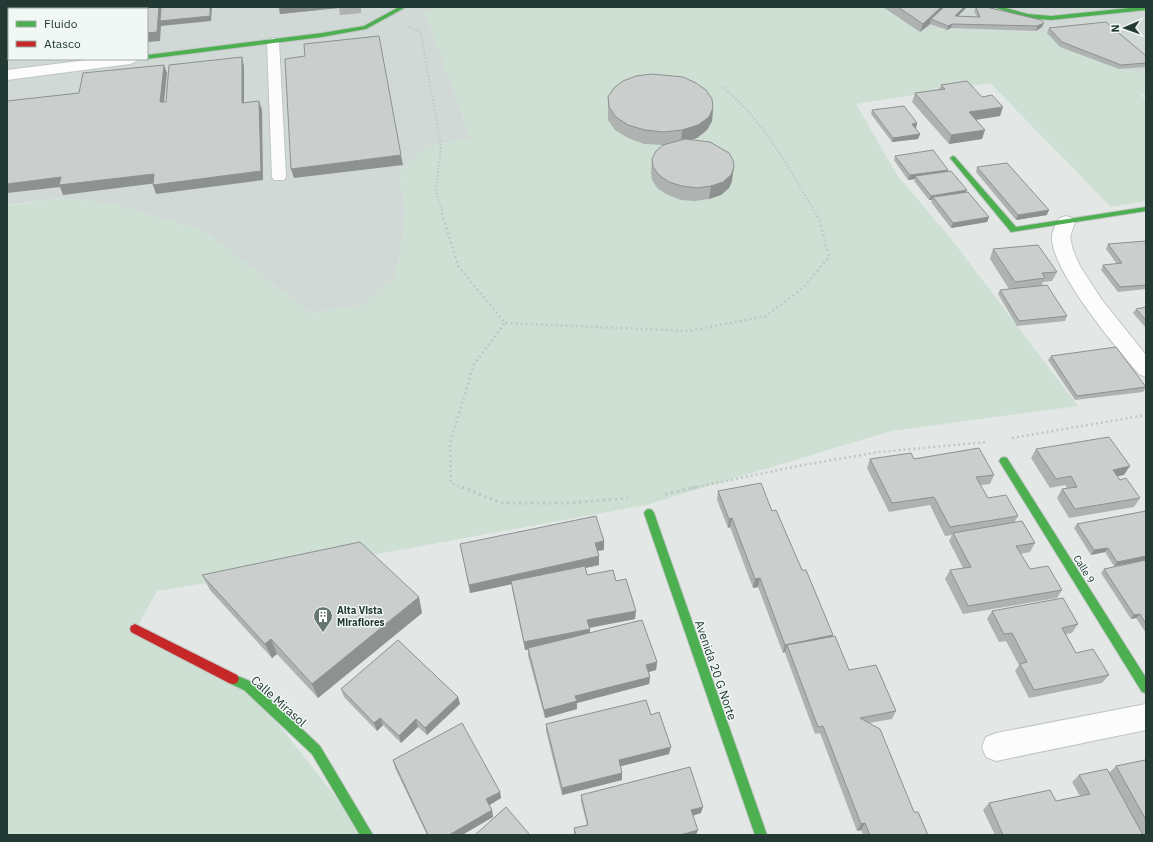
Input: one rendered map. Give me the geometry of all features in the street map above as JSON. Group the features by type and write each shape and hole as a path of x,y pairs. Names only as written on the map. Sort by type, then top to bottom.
{"street":[{"path":"148,57 273,41 366,27 389,16 403,7"},
{"path":"996,7 1028,16 1051,18 1146,8"},
{"path":"7,74 122,60"},
{"path":"953,158 1014,230 1146,209"},
{"path":"1066,222 1061,238 1067,259 1096,306 1146,369"},
{"name":"Calle 9","path":"1004,461 1146,688"},
{"name":"Avenida 20 G Norte","path":"649,513 760,835"},
{"name":"Calle Mirasol","path":"135,629 248,686 316,750 367,835"},
{"path":"996,747 1146,717"}],"lane":[{"path":"273,41 279,177"}],"path":[{"path":"389,16 421,33 441,147 436,190 458,266 505,323 689,331 766,316 803,288 829,257 819,219 776,147 741,102 722,87"},
{"path":"505,323 474,364 450,442 451,483 501,503 569,503 636,497"},
{"path":"1005,439 1146,415"},
{"path":"658,495 757,474 880,452 966,446 990,442"}],"shaded area":[{"path":"7,7 433,7 424,14 432,31 471,139 427,146 399,173 406,213 396,275 364,305 311,313 202,230 109,203 56,198 7,205"},
{"path":"883,7 1146,7 1146,74 1119,69 1060,47 1046,32 931,29 920,32"}],"green space":[{"path":"433,7 883,7 920,32 931,29 1046,32 1060,47 1119,69 1146,74 1146,94 1141,95 1146,100 1146,201 1111,207 990,83 856,104 897,175 952,240 1078,406 891,431 646,505 296,569 157,591 136,629 248,686 366,835 7,835 7,206 56,198 109,203 202,230 311,313 364,305 396,275 406,213 399,173 427,146 471,139 432,31 424,14"}],"building":[{"path":"7,7 159,7 157,32 148,33 148,8 8,8 7,47"},
{"path":"161,7 210,7 210,16 160,21"},
{"path":"898,7 941,7 923,24"},
{"path":"944,7 964,7 955,16 980,17 976,7 986,7 1041,20 1044,23 1037,26 952,24 948,26 931,19"},
{"path":"1106,22 1146,56 1146,63 1121,65 1062,42 1049,28"},
{"path":"379,36 401,155 291,169 285,59 305,56 304,44"},
{"path":"242,57 242,103 259,101 261,171 153,185 154,174 59,185 61,177 7,184 7,101 79,93 83,73 164,65 160,102 166,102 169,65"},
{"path":"652,74 683,77 706,90 712,99 713,108 709,117 698,125 682,130 664,132 645,130 628,125 616,117 609,107 608,97 614,88 623,81 636,76"},
{"path":"967,81 982,97 992,95 1003,107 969,112 985,130 951,135 915,93 945,89 941,85"},
{"path":"904,106 917,123 912,124 920,134 893,138 872,110"},
{"path":"685,139 710,142 729,153 733,160 734,167 731,175 723,182 697,188 669,182 659,175 653,167 652,159 656,151 663,145"},
{"path":"933,150 948,170 910,175 895,156"},
{"path":"1007,163 1049,210 1018,215 977,167"},
{"path":"951,171 967,190 931,196 915,176"},
{"path":"968,192 989,217 953,223 933,197"},
{"path":"1146,241 1146,285 1120,287 1103,265 1122,263 1108,244"},
{"path":"1038,245 1057,272 1042,273 1045,278 1015,282 993,249"},
{"path":"1047,285 1067,316 1019,321 1000,290"},
{"path":"1146,307 1146,320 1136,309"},
{"path":"1116,347 1146,387 1077,396 1051,356"},
{"path":"1109,437 1130,466 1113,470 1120,480 1126,478 1140,498 1075,509 1062,489 1077,487 1071,476 1056,479 1036,449"},
{"path":"979,448 994,475 976,477 988,498 1006,495 1018,516 950,527 934,497 892,503 870,459 911,453 914,459"},
{"path":"761,483 772,511 776,510 802,570 806,570 833,635 785,645 760,578 755,579 732,518 729,519 718,491"},
{"path":"1146,511 1146,556 1117,562 1108,548 1094,550 1077,524"},
{"path":"596,516 604,541 595,543 599,556 469,585 460,544"},
{"path":"1022,521 1035,543 1016,546 1030,569 1048,566 1062,590 968,606 950,570 971,567 953,533"},
{"name":"Alta Vista Miraflores","path":"360,542 419,597 312,684 271,639 265,644 202,575"},
{"path":"1146,560 1146,624 1140,614 1134,615 1104,569"},
{"path":"585,566 587,575 613,570 616,581 626,579 636,611 587,620 590,629 524,642 511,581"},
{"path":"1063,598 1078,624 1062,628 1076,653 1093,649 1109,675 1034,690 1020,664 1027,662 1012,633 1004,634 992,611"},
{"path":"642,620 657,662 646,665 650,677 575,696 577,701 544,710 528,648"},
{"path":"835,636 849,670 876,665 896,711 860,718 880,729 914,812 918,812 928,835 870,835 865,823 861,824 823,726 818,727 787,645"},
{"path":"398,640 458,697 425,728 416,719 399,736 380,718 374,723 341,689"},
{"path":"646,700 651,715 659,712 671,747 619,760 622,773 562,788 546,724"},
{"path":"462,723 500,792 486,799 492,810 449,835 428,835 393,760"},
{"path":"1145,760 1146,762 1146,820 1116,766"},
{"path":"690,767 703,807 691,810 698,830 680,835 576,835 574,828 588,825 581,795"},
{"path":"1107,769 1143,835 1003,835 989,803 1050,790 1056,801 1090,794 1079,775"},
{"path":"506,807 530,835 475,835"}],"traffic: fast":[{"path":"148,57 322,35 366,27 403,7"},
{"path":"996,7 1028,16 1051,18 1146,8"},
{"path":"953,158 1014,230 1146,209"},
{"path":"1004,461 1146,688"},
{"path":"649,513 761,835"},
{"path":"233,679 248,686 316,750 367,835"}],"traffic: jam":[{"path":"135,629 233,679"}],"place":[{"name":"Alta Vista Miraflores","path":"323,633"}]}
